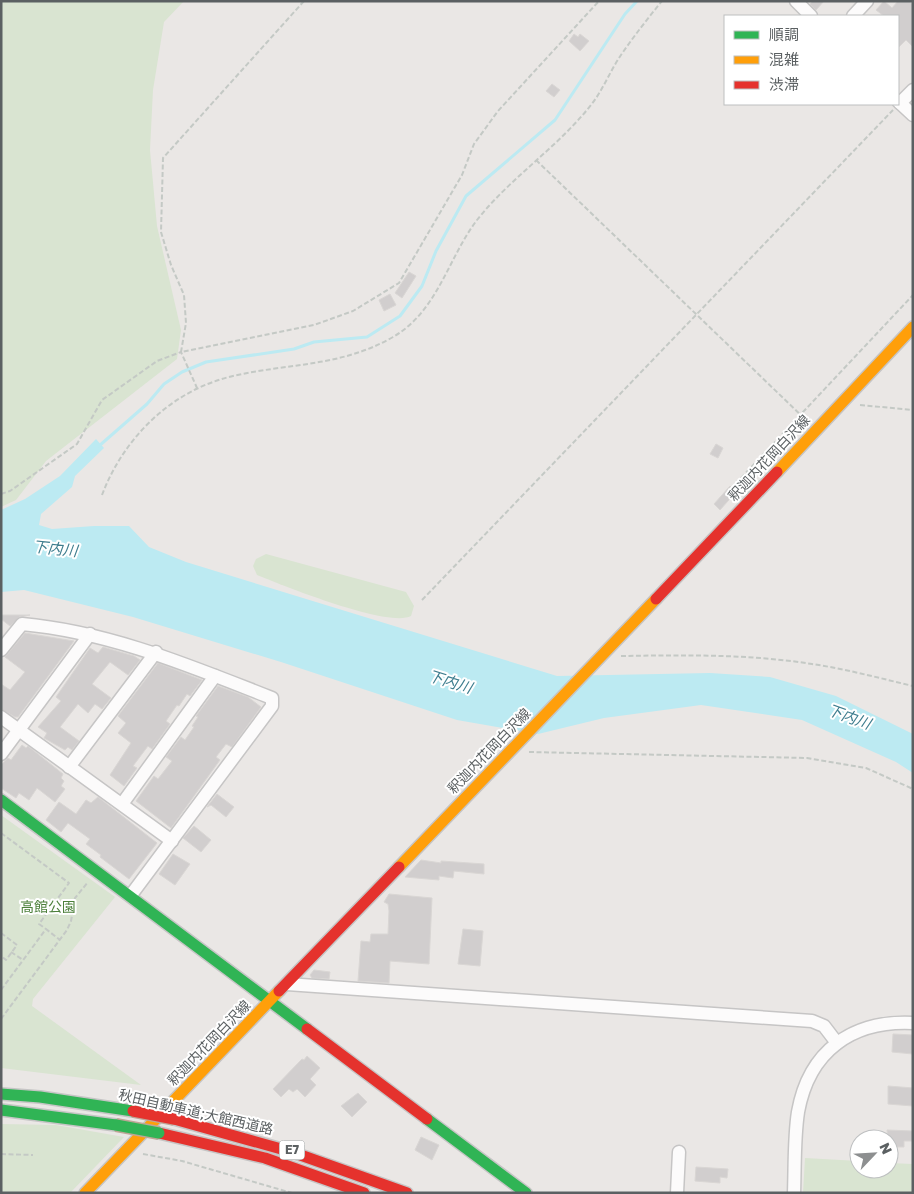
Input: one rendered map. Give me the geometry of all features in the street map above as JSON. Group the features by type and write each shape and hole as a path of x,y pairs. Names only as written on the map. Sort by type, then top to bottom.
{"main road":[{"name":"釈迦内花岡白沢線","path":"86,1193 515,746 913,327"},
{"path":"1,800 131,895 526,1193"},
{"name":"秋田自動車道;大館西道路","path":"1,1094 40,1097 174,1119 259,1140 316,1158 407,1193"},
{"name":"秋田自動車道;大館西道路","path":"1,1110 116,1125 159,1133 265,1158 364,1193"}],"street":[{"path":"796,1 811,15"},
{"path":"854,15 867,1"},
{"path":"913,90 899,102 913,115"},
{"path":"1,650 22,624 90,634 156,652 272,698 272,706 131,895"},
{"path":"1,754 90,634"},
{"path":"69,767 156,652"},
{"path":"122,804 216,676"},
{"path":"1,717 172,841"},
{"path":"287,984 812,1021 824,1026 837,1043"},
{"path":"794,1193 798,1112 807,1082 823,1056 837,1043 867,1026 895,1022 913,1023"},
{"path":"677,1193 680,1152"}],"path":[{"path":"197,388 181,352 186,323 184,295 171,265 161,232 163,158 304,1"},
{"path":"1,494 10,491 77,444 102,400 122,388 157,361 181,352 314,325 353,311 399,283 462,175 474,144 498,111 599,1"},
{"path":"102,495 111,472 135,437 162,409 197,388 234,375 317,364 353,355 396,336 432,299 476,221 514,179 566,134 592,104 621,56 662,1"},
{"path":"422,600 896,105"},
{"path":"536,160 695,316 816,430"},
{"path":"741,478 913,296"},
{"path":"840,403 913,410"},
{"path":"618,656 749,657 810,663 854,671 913,686"},
{"path":"528,752 807,758 866,768 913,789"},
{"path":"1,833 69,883 39,924 60,940"},
{"path":"1,1018 60,940 71,921 74,898 97,870"},
{"path":"1,990 46,929"},
{"path":"1,934 17,945 6,960 1,956"},
{"path":"11,952 23,960"},
{"path":"126,1151 182,1161 292,1193"},
{"path":"1,1154 33,1155"}],"green space":[{"path":"1,1 184,1 164,22 153,90 150,150 157,226 181,330 177,359 46,461 16,500 1,507"},
{"path":"266,554 406,592 414,606 411,616 399,618 359,611 257,575 253,566 256,559"},
{"name":"高館公園","path":"1,815 115,897 33,999 32,1006 141,1085 1,1068"},
{"path":"1,1124 56,1125 124,1137 70,1193 1,1193"},
{"path":"805,1158 849,1160 849,1179 899,1179 899,1163 913,1164 913,1193 803,1193"}],"water":[{"name":"下内川","path":"96,439 104,448 75,476 72,487 41,514 39,525 52,529 129,526 149,547 186,562 557,676 710,673 770,677 836,696 913,734 913,773 896,762 802,720 701,705 604,718 538,734 457,720 281,662 133,617 24,590 1,592 1,510 25,499 60,476"}],"building":[{"path":"813,1 824,1 816,10 810,4"},
{"path":"884,1 892,8 898,1 909,1 913,5 913,47 906,40 899,47 899,15 883,15 876,10"},
{"path":"574,34 578,37 580,34 589,41 580,51 569,41"},
{"path":"552,84 560,90 554,97 546,91"},
{"path":"409,272 416,276 402,298 395,293"},
{"path":"390,294 396,305 384,311 379,300"},
{"path":"716,444 723,448 718,458 710,454"},
{"path":"730,486 736,492 720,510 714,504"},
{"path":"1,615 30,615 19,617 10,626 1,619"},
{"path":"25,633 74,641 18,717 15,717 1,709 1,684 10,690 25,672 5,657"},
{"path":"103,647 134,656 140,660 128,675 110,662 92,684 111,698 102,709 95,704 88,713 78,704 60,727 79,741 72,750 68,747 65,750 44,738 47,733 38,727 61,701 56,697 90,648 98,653"},
{"path":"158,663 202,680 190,696 187,694 179,706 177,705 166,721 170,724 152,749 148,746 133,766 137,768 124,786 110,775 131,743 118,733 126,723 118,716"},
{"path":"218,686 248,697 261,707 232,747 226,744 216,757 220,760 171,828 136,801 154,776 158,779 172,761 166,757 181,737 185,740 194,727 192,726 198,717 196,716"},
{"path":"22,745 26,748 28,746 63,774 61,778 64,781 61,786 65,789 55,802 37,788 29,800 19,793 16,798 1,788 1,765 8,758 11,760"},
{"path":"217,794 234,807 226,817 211,805 207,807"},
{"path":"98,797 157,843 129,879 100,857 101,855 86,844 90,839 68,823 61,832 46,820 59,802 76,814 86,800 91,803"},
{"path":"194,826 211,840 201,852 183,838"},
{"path":"173,854 190,864 175,885 159,874"},
{"path":"421,860 441,863 441,861 484,864 484,874 454,871 453,878 439,876 439,880 405,877"},
{"path":"389,894 432,898 429,964 390,961 389,983 358,981 361,941 370,942 371,934 388,934 389,911 388,904 384,902"},
{"path":"463,929 483,931 480,966 458,964"},
{"path":"314,970 330,972 329,979 312,978 310,975"},
{"path":"893,1034 913,1035 913,1054 892,1052"},
{"path":"307,1056 320,1068 310,1079 316,1085 305,1097 297,1089 293,1092 289,1089 281,1097 273,1089"},
{"path":"888,1086 913,1088 913,1106 888,1104"},
{"path":"358,1093 367,1102 352,1117 341,1106"},
{"path":"899,1130 913,1131 913,1141 904,1141 904,1147 899,1147"},
{"path":"421,1137 439,1145 432,1160 415,1150"},
{"path":"696,1167 728,1169 727,1178 720,1177 720,1183 695,1181"}],"waterway":[{"path":"99,446 147,404 164,384 182,372 206,362 294,349 314,342 367,337 400,316 422,286 436,251 466,196 555,120 625,14 637,1"}],"traffic: fast":[{"path":"1,800 307,1029"},
{"path":"1,1094 40,1097 133,1111"},
{"path":"1,1110 116,1125"},
{"path":"427,1119 526,1193"},
{"path":"116,1125 159,1133"}],"traffic: slow":[{"path":"777,472 913,327"},
{"path":"399,867 656,599"},
{"path":"85,1193 279,991"}],"traffic: jam":[{"path":"656,599 777,472"},
{"path":"279,991 399,867"},
{"path":"307,1029 427,1119"},
{"path":"133,1111 174,1119"},
{"path":"174,1119 292,1152 407,1193"},
{"path":"159,1133 265,1158 364,1193"}]}
